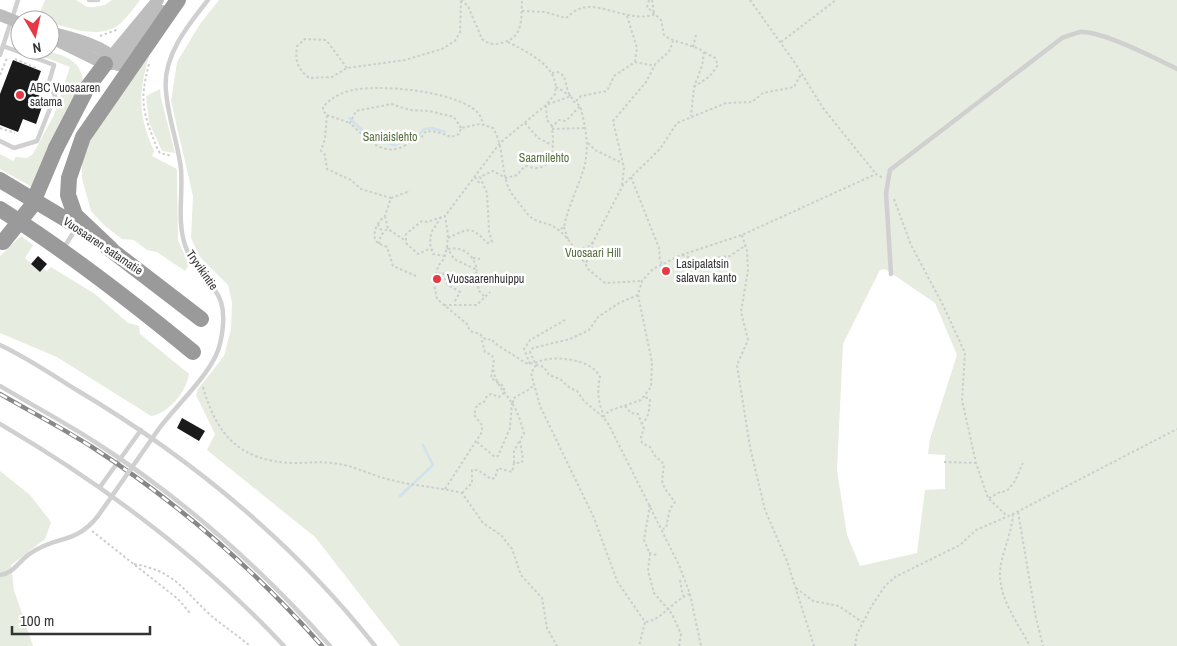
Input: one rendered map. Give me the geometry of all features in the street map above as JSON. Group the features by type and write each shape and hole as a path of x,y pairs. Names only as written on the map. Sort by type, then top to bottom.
{"highway":[{"path":"111,249 75,215 68,196 69,178 83,137 178,0"},
{"path":"2,244 31,207 56,148 76,110 95,93 112,61"},
{"name":"Vuosaaren satamatie","path":"0,180 77,226 111,249 201,319"},
{"path":"0,209 62,251 137,306 193,352"}],"main road":[{"path":"112,61 158,0"},
{"path":"112,61 171,0"},
{"path":"60,35 89,44 112,61"},
{"path":"60,41 112,61"}],"lane":[{"path":"89,0 98,0"},
{"name":"Tryvikintie","path":"0,575 11,572 38,549 78,535 89,528 158,430 178,404 201,380 213,363 220,344 223,305 216,290 197,267 186,246 182,227 179,156 167,99 166,74 177,45 208,0"},
{"path":"0,54 10,19"},
{"path":"891,274 887,180 890,170 1062,38 1082,32 1102,37 1131,47 1177,69"},
{"path":"0,140 14,148 37,141 55,96 49,82 54,65 3,46"},
{"path":"62,251 77,226"},
{"path":"0,345 48,372 141,430 180,458 278,540 328,592 375,646"},
{"path":"0,386 96,442 199,518 304,616 330,646"},
{"path":"0,424 100,487 182,549 284,646"},
{"path":"100,487 141,430"}],"path":[{"path":"461,0 468,6 482,40 496,45 508,42 516,36 519,30 522,0"},
{"path":"347,68 326,40 305,39 297,46 297,65 299,70 309,78 332,77 347,68 358,68 405,60 442,49 456,41 460,32 461,0"},
{"path":"651,0 655,14"},
{"path":"651,0 647,7 662,21 662,33 673,41 693,47 715,58 718,65 710,76 694,87"},
{"path":"750,0 781,42 823,108 876,174 887,180 911,246 943,305 965,353 962,400 976,463 988,498 1007,516"},
{"path":"781,42 836,0"},
{"path":"522,11 546,12 566,18 580,8 590,6 628,16 655,14"},
{"path":"628,16 637,48 635,62"},
{"path":"94,37 118,29"},
{"path":"693,47 696,36"},
{"path":"622,188 623,164 613,120 646,82 655,66 669,52 673,41"},
{"path":"406,241 406,234 417,223 445,216 500,143 546,105 555,94 552,73 545,64 508,42"},
{"path":"690,117 694,87 704,61 704,52"},
{"path":"0,76 8,56 36,68"},
{"path":"576,101 581,96 607,91 614,76 635,62 655,66"},
{"path":"150,63 142,92 149,128 160,153 179,156"},
{"path":"552,73 558,72 564,76 568,92 573,101 576,101 580,106 587,141 583,172 575,187 564,227 568,239"},
{"path":"585,263 591,257 594,242 622,188 660,149 674,125 726,103 752,102 763,93 794,87 801,74"},
{"path":"555,87 571,96"},
{"path":"460,128 455,137 426,131 421,138 411,140 404,146 386,150 374,145 351,120 328,115 323,111 323,107 337,95 350,90 392,88 431,93 451,99 476,111 484,125"},
{"path":"546,105 571,96"},
{"path":"351,120 356,111 391,104 410,110 429,111 454,118 460,128"},
{"path":"482,185 480,177 493,171 506,178 517,175 525,166 537,168 549,159 553,146 552,128 547,120 546,105"},
{"path":"552,128 559,120 566,121 580,106"},
{"path":"328,115 326,138 321,147 327,169 351,180 362,189 391,198 410,191"},
{"path":"525,123 538,138 553,146"},
{"path":"460,128 484,125 493,128 500,143 507,184 514,196 531,217 558,230 568,239 578,249 588,269 605,283 642,281"},
{"path":"0,128 14,133"},
{"path":"552,128 584,128"},
{"path":"587,141 595,150 623,164"},
{"path":"604,416 645,397 651,387 652,368 646,328 638,295 642,281 662,263 681,255 742,236 876,174"},
{"path":"448,238 460,232 473,231 481,235 487,243 492,242 489,231 487,193 475,177"},
{"path":"631,177 659,248 665,269"},
{"path":"391,198 386,216 388,228 406,241 418,254 429,249 433,250"},
{"path":"386,216 378,224 375,240 389,250 388,255 393,266 416,276"},
{"path":"445,216 448,238 445,256 434,284 437,299 467,324 470,331 486,340 491,339 508,353 518,356 523,362 544,367 549,375 560,378 570,388 578,391 588,405 604,416"},
{"path":"441,217 431,233 430,244 433,254 445,256"},
{"path":"378,224 380,229 384,230"},
{"path":"558,230 564,227"},
{"path":"379,244 384,230 388,228"},
{"path":"742,236 746,245 748,270 741,312 748,340 737,365 750,447 765,510 796,588 804,622 814,646"},
{"path":"578,249 588,248 594,242"},
{"path":"681,255 710,264 720,257 730,256 746,245"},
{"path":"447,248 454,259 472,266 477,274"},
{"path":"439,256 447,248 460,248 473,258 480,259"},
{"path":"473,258 479,281 478,290 486,298"},
{"path":"437,274 443,273 448,285 460,292 453,304"},
{"path":"444,305 477,305 490,292"},
{"path":"535,364 530,352 533,348 570,339 589,330 598,317 619,303 638,295"},
{"path":"530,364 524,349 530,340 566,320"},
{"path":"462,493 472,483 472,470 478,470 491,479 495,478 498,468 512,472 514,450 524,434 513,404 504,394 503,386 491,378 492,355 485,352 481,336"},
{"path":"639,646 645,622 617,581 594,518 552,433 534,385 531,372 535,364 547,359 575,361 591,368 600,377 597,387 601,409 632,476 663,529 690,594 702,646"},
{"path":"201,380 218,426 224,435 237,446 267,460 340,464 390,480 462,493 484,523 501,535 503,541 512,549 521,575 542,598 547,628 557,646"},
{"path":"477,442 495,457 498,456 510,428 513,404 517,395 530,390 534,385"},
{"path":"445,489 477,442 483,428 474,415 477,404 484,402 491,394 499,397 504,394"},
{"path":"641,424 648,418 650,399 645,397"},
{"path":"625,406 631,413 638,414 644,430 641,441 650,447 655,456 664,464 662,481 675,502 670,509 666,528 663,529"},
{"path":"855,646 862,622 878,595 895,577 960,545 976,530 1018,512 1177,429"},
{"path":"514,463 521,463 523,460 520,440"},
{"path":"944,462 976,463"},
{"path":"988,498 1007,491 1015,481 1023,463"},
{"path":"650,505 644,540 649,553 648,571 654,593 667,609 681,634 679,646"},
{"path":"1018,512 1034,610 1043,646"},
{"path":"1013,514 1000,574 1001,586 1010,610 1030,646"},
{"path":"89,528 178,599 190,614"},
{"path":"649,553 656,555"},
{"path":"134,564 150,567 172,576 184,586 208,613 250,646"},
{"path":"680,580 683,596"},
{"path":"796,588 813,602 839,606 862,622"},
{"path":"645,622 656,618 683,596 690,594"}],"green space":[{"path":"45,0 76,0 87,7 94,7 105,5 112,0 140,0 120,24 101,32 90,32 60,25 60,10 41,10"},
{"name":"Vuosaari Hill","path":"219,0 1177,0 1177,646 400,646 315,537 207,450 215,434 196,395 198,389 224,356 231,329 232,302 228,285 200,257 191,238 193,196 171,101 177,62 200,24","holes":["885,269 935,303 957,355 930,439 928,454 945,455 945,489 925,490 917,553 860,566 847,535 837,470 843,344 880,270"]},
{"path":"60,55 70,59 81,72 83,81 32,187 0,169 0,154 13,161 16,157 27,158 33,154 54,115 70,67 52,60 60,60"},
{"path":"149,56 143,82 142,115 154,151 152,156 177,169 178,240 189,265 185,271 157,252 147,250 134,240 122,239 105,226 91,211 82,178 82,163 90,136"},
{"path":"160,89 175,153 162,151 149,122 146,96"},
{"path":"21,236 33,245 25,258 40,272 43,268 47,271 51,267 95,294 128,323 139,326 140,334 189,374 185,387 176,401 164,411 151,416 57,357 0,333 0,256"},
{"path":"0,471 30,495 51,522 45,539 11,565 14,590 33,646 0,646"}],"building":[{"name":"ABC Vuosaaren satama","path":"13,60 41,71 33,93 45,98 36,124 23,119 18,132 0,125 0,94"},
{"path":"38,256 47,264 40,272 31,264"},
{"path":"182,418 205,431 199,441 177,428"}],"waterway":[{"path":"349,118 372,139 394,145 418,136 424,129 432,128 445,132"},
{"path":"400,496 433,465 423,445"}],"railway":[{"path":"0,394 92,447 124,468 185,514 270,591 322,646"}],"place":[{"name":"ABC Vuosaaren satama","path":"20,95"},
{"name":"Lasipalatsin salavan kanto","path":"666,271"},
{"name":"Vuosaarenhuippu","path":"437,279"}],"park label":[{"name":"Saniaislehto","path":"390,137"},
{"name":"Saarnilehto","path":"544,158"}]}
